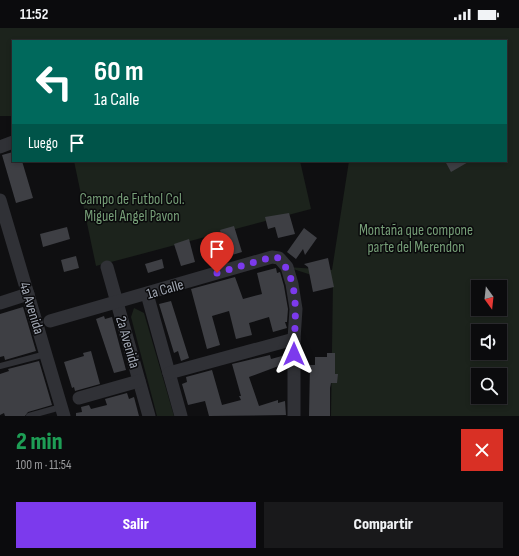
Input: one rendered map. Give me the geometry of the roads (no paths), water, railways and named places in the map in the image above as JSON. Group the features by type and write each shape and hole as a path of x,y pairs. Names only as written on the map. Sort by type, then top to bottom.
{"street":[{"path":"0,146 12,142"},
{"name":"4a Avenida","path":"0,200 63,412"},
{"name":"1a Calle","path":"50,320 147,294 272,257 279,258 287,267 292,284 296,309 294,339"},
{"name":"2a Avenida","path":"107,267 149,416"},
{"path":"0,302 28,294"},
{"name":"2a Avenida","path":"147,294 181,416"},
{"path":"169,373 294,339 294,416"},
{"path":"79,398 139,380"}],"lane":[{"path":"0,366 46,354"},
{"path":"29,416 63,412"}],"park label":[{"name":"Campo de Futbol Col. Miguel Angel Pavon","path":"132,208"},
{"name":"Montaña que compone parte del Merendon","path":"416,238"}]}
